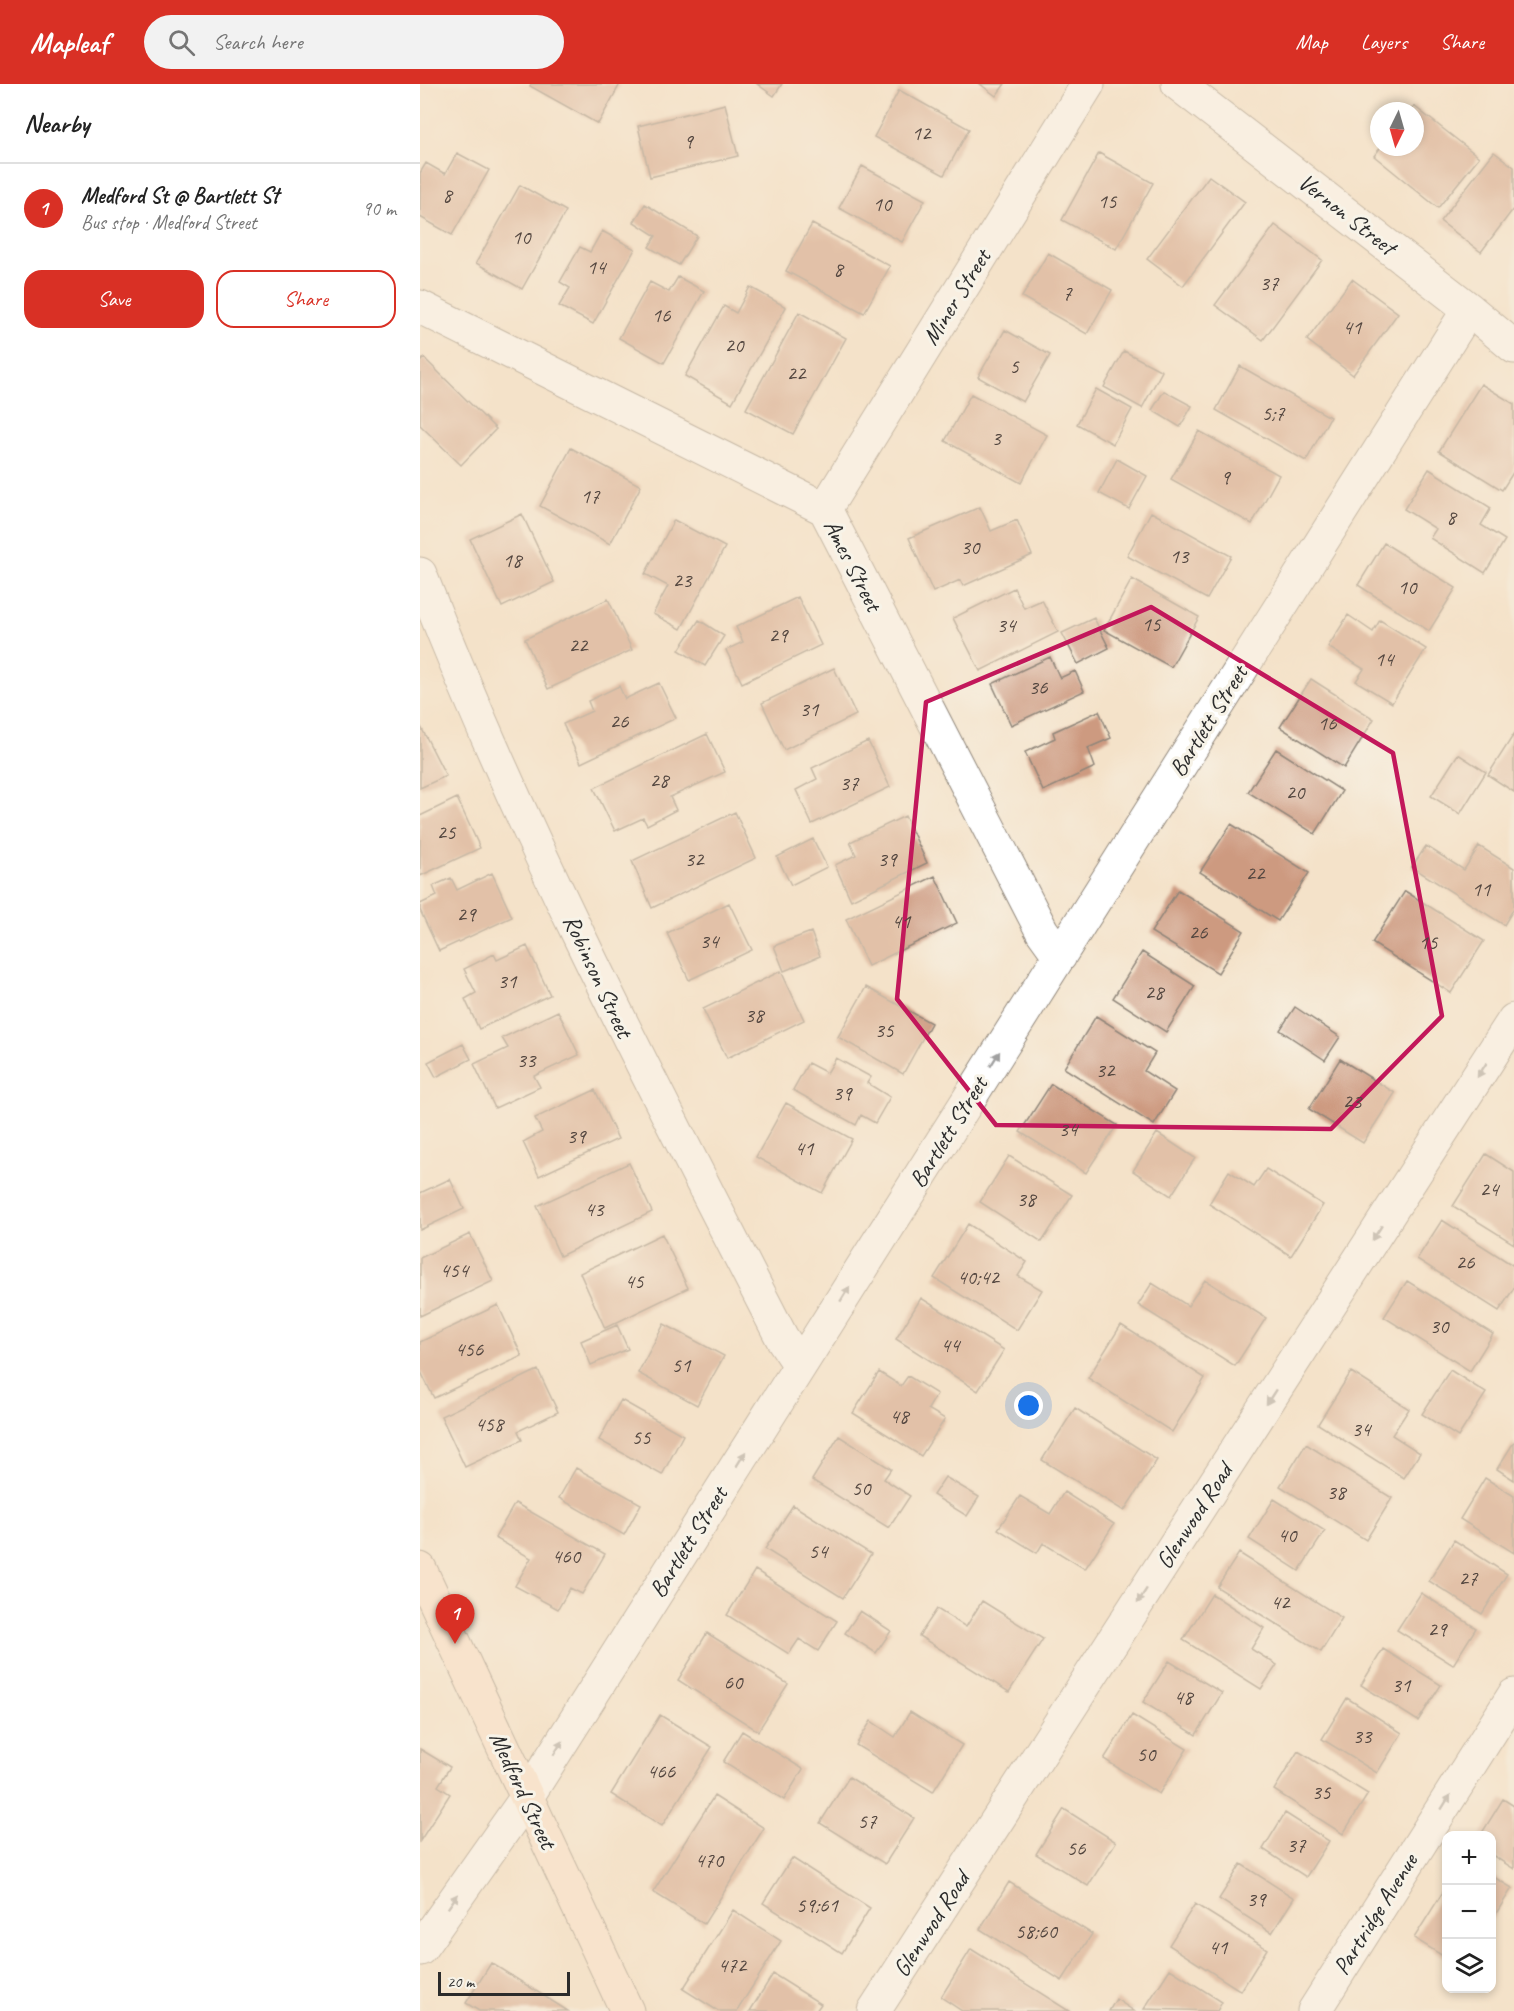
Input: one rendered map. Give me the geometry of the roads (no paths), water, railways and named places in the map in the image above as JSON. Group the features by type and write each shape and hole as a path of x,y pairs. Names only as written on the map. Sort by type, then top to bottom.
{"main road":[{"name":"Medford Street","path":"420,1569 627,2011"}],"street":[{"name":"Miner Street","path":"825,509 1088,84"},
{"name":"Vernon Street","path":"1178,84 1469,309 1514,347"},
{"name":"Ames Street","path":"420,307 825,509 1042,931 1060,956"},
{"name":"Bartlett Street","path":"420,1949 527,1797 1469,309"},
{"name":"Robinson Street","path":"420,574 460,679 616,1017 782,1338 801,1365"},
{"name":"Glenwood Road","path":"874,2011 1514,1020"},
{"name":"Partridge Avenue","path":"1314,2011 1514,1695"}],"place":[{"name":"Medford St @ Bartlett St","path":"455,1644"}]}
